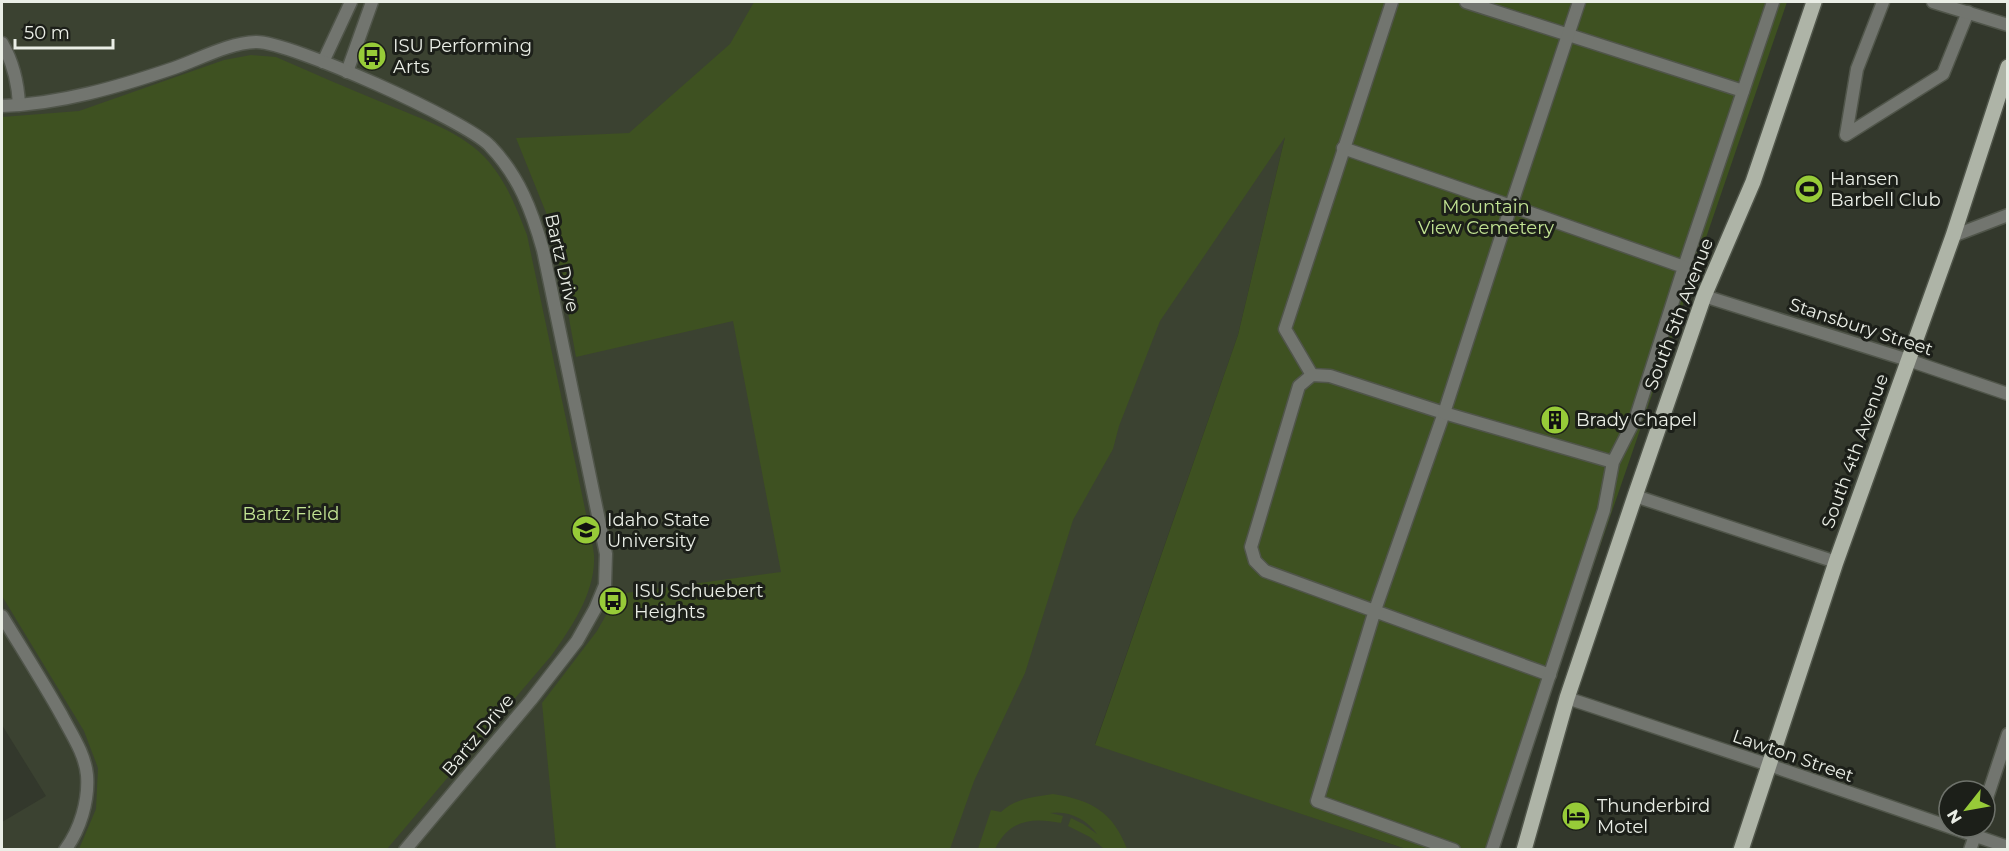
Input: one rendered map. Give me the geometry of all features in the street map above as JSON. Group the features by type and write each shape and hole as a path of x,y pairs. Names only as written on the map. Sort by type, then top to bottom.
{"main road":[{"name":"South 5th Avenue","path":"1524,849 1567,699 1635,496 1704,296 1753,182 1814,2"},
{"name":"South 4th Avenue","path":"1741,849 1836,562 1953,236 2007,67"}],"street":[{"path":"323,62 351,2"},
{"path":"346,72 372,2"},
{"path":"1312,375 1285,329 1392,2"},
{"path":"1466,2 1743,92"},
{"path":"1454,849 1317,801 1375,610 1444,413 1579,2"},
{"path":"1492,849 1604,510 1613,462 1636,417 1773,2"},
{"path":"1883,2 1857,69 1846,135 1943,74 1968,12"},
{"path":"1933,2 2007,25"},
{"name":"Bartz Drive","path":"2,106 93,92 164,71 226,48 256,42 281,46 323,62 448,118 488,144 506,165 520,187 534,217 543,250 606,554 605,585 577,641 531,700 405,849"},
{"path":"2,43 14,70 19,105"},
{"path":"1343,148 1684,267"},
{"path":"1953,236 2007,215"},
{"name":"Stansbury Street","path":"1704,296 1908,360 2007,394"},
{"path":"1550,675 1265,571 1255,561 1251,547 1299,387 1312,375 1330,376 1444,413 1613,462"},
{"path":"1635,496 1836,562"},
{"path":"2,616 80,748 87,775 86,799 80,822 65,849"},
{"name":"Lawton Street","path":"1567,699 1937,819"},
{"path":"1993,779 2007,734"},
{"name":"Lawton Street","path":"1992,839 2007,847"}],"shaded area":[{"name":"Idaho State University","path":"2,2 1317,2 1238,335 1095,744 1406,849 2,849 2,822 46,796 2,725"}],"green space":[{"name":"Mountain View Cemetery","path":"754,2 1787,2 1496,849 1406,849 1095,745 1238,335 1285,137 1160,321 1119,426 1113,449 1073,520 1025,673 974,781 950,849 556,849 542,703 597,631 618,594 781,572 733,321 576,357 553,230 516,138 629,133 730,44"},
{"name":"Bartz Field","path":"251,55 276,57 441,127 455,134 479,152 501,179 527,235 592,543 594,569 581,609 551,656 387,849 79,849 96,809 98,768 84,731 2,596 2,117 79,111 224,60"},
{"path":"1053,794 1079,800 1099,810 1115,826 1127,849 1104,849 1090,837 1068,826 1071,818 1097,834 1088,824 1070,814 1057,812 1050,813 1063,816 1061,823 1040,820 1022,823 1007,832 995,849 978,849 991,810 1001,812 1019,801"}],"place":[{"name":"ISU Performing Arts","path":"372,56"},
{"name":"Hansen Barbell Club","path":"1809,189"},
{"name":"Brady Chapel","path":"1555,420"},
{"name":"Idaho State University","path":"586,530"},
{"name":"ISU Schuebert Heights","path":"613,601"},
{"name":"Thunderbird Motel","path":"1576,816"}]}
